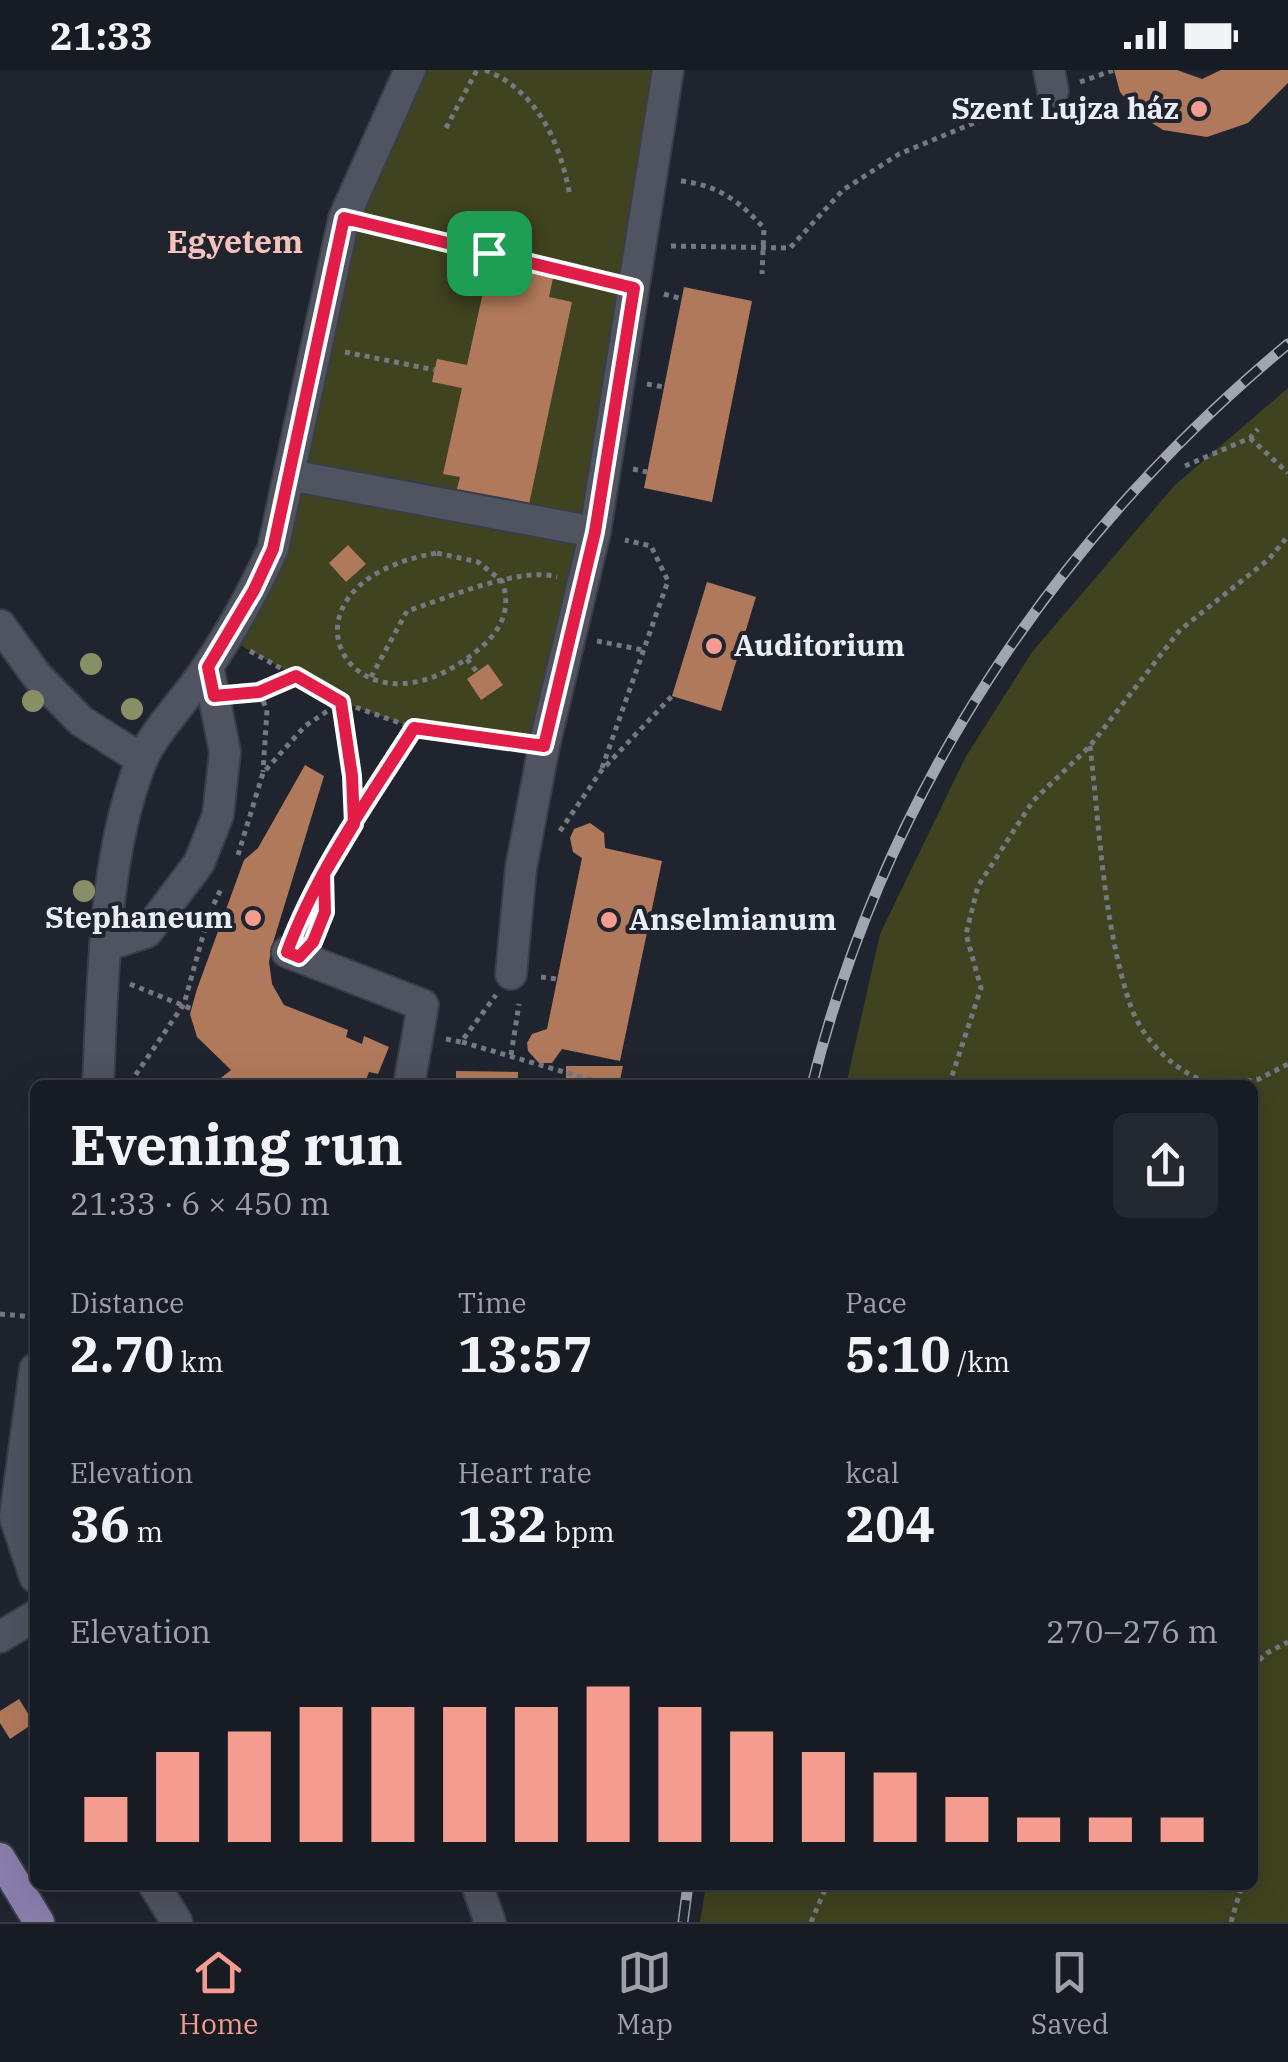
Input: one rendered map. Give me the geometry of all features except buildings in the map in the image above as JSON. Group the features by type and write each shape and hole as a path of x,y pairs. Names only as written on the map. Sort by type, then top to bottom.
{"main road":[{"path":"0,1858 39,1922"}],"street":[{"path":"98,1080 115,860 141,759 211,682 226,637 273,549 344,218 410,70"},
{"path":"517,975 520,868 544,746 595,532 668,70"},
{"path":"289,475 595,532"},
{"path":"0,625 37,676 81,721 141,759"},
{"path":"106,946 147,932 198,863 218,815 226,752 211,682"},
{"path":"293,955 424,1005 409,1080"},
{"path":"30,1386 11,1446 14,1517 30,1563"},
{"path":"0,1637 30,1619"},
{"path":"157,1890 177,1922"},
{"path":"480,1890 490,1922"}],"path":[{"path":"446,128 477,70"},
{"path":"486,70 508,79 528,97 563,159 570,197"},
{"path":"642,246 790,248 844,190 899,154 1051,81 1114,70"},
{"path":"653,178 703,184 738,200 764,228 762,274"},
{"path":"344,218 682,298"},
{"path":"317,346 434,370"},
{"path":"1185,466 1250,438 1258,428"},
{"path":"1250,438 1288,473"},
{"path":"595,532 651,546 668,581 600,771"},
{"path":"951,1080 981,988 966,934 978,886 1034,801 1090,746 1180,630 1269,559 1288,536"},
{"path":"437,553 478,562 502,581 507,595 495,634 467,659 442,674 406,684 370,677 348,665 339,650 334,630 342,610 363,583 407,558 437,553"},
{"path":"370,677 407,610 542,572 582,585"},
{"path":"354,574 363,583"},
{"path":"570,636 643,650"},
{"path":"226,637 341,702 414,728 544,746"},
{"path":"467,659 477,672"},
{"path":"211,682 259,692 296,676"},
{"path":"232,868 246,837 263,773 267,710 259,692"},
{"path":"558,834 600,771 672,696"},
{"path":"263,773 305,726 341,702"},
{"path":"341,702 352,776 354,824"},
{"path":"293,955 305,905 414,728"},
{"path":"1090,746 1107,892 1130,1006 1148,1038 1189,1078 1196,1080"},
{"path":"293,955 313,942 325,912 324,874"},
{"path":"131,1080 184,1004 210,914 224,883"},
{"path":"517,975 557,978"},
{"path":"461,1042 517,975"},
{"path":"511,1055 517,975"},
{"path":"103,980 144,986 192,1008"},
{"path":"418,1034 511,1055 592,1080"},
{"path":"1250,1080 1288,1064"},
{"path":"0,1314 30,1317"},
{"path":"1258,1661 1288,1642"},
{"path":"811,1922 824,1890"},
{"path":"1231,1922 1241,1890"}],"green space":[{"path":"410,70 668,70 544,746 414,728 341,702 226,637 254,590 344,218"},
{"path":"1288,388 1288,1922 700,1922 705,1890 1258,1890 1258,1080 847,1080 880,934 965,758 1032,652 1175,485"}],"railway":[{"path":"813,1080 844,977 885,872 934,772 990,677 1055,586 1126,500 1204,419 1288,344"},
{"path":"683,1922 687,1890"}],"place":[{"name":"Szent Lujza ház","path":"1199,109"},
{"name":"Auditorium","path":"714,646"},
{"name":"Stephaneum","path":"253,918"},
{"name":"Anselmianum","path":"609,920"}],"district":[{"name":"Egyetem","path":"235,242"}],"route":[{"path":"489,253 344,218 273,549 254,590 208,667 214,696 259,692 296,676 341,702 352,776 354,824 324,874 325,912 313,942 299,957 287,952 305,905 354,824 414,728 544,746 595,532 634,288 489,253"}]}
